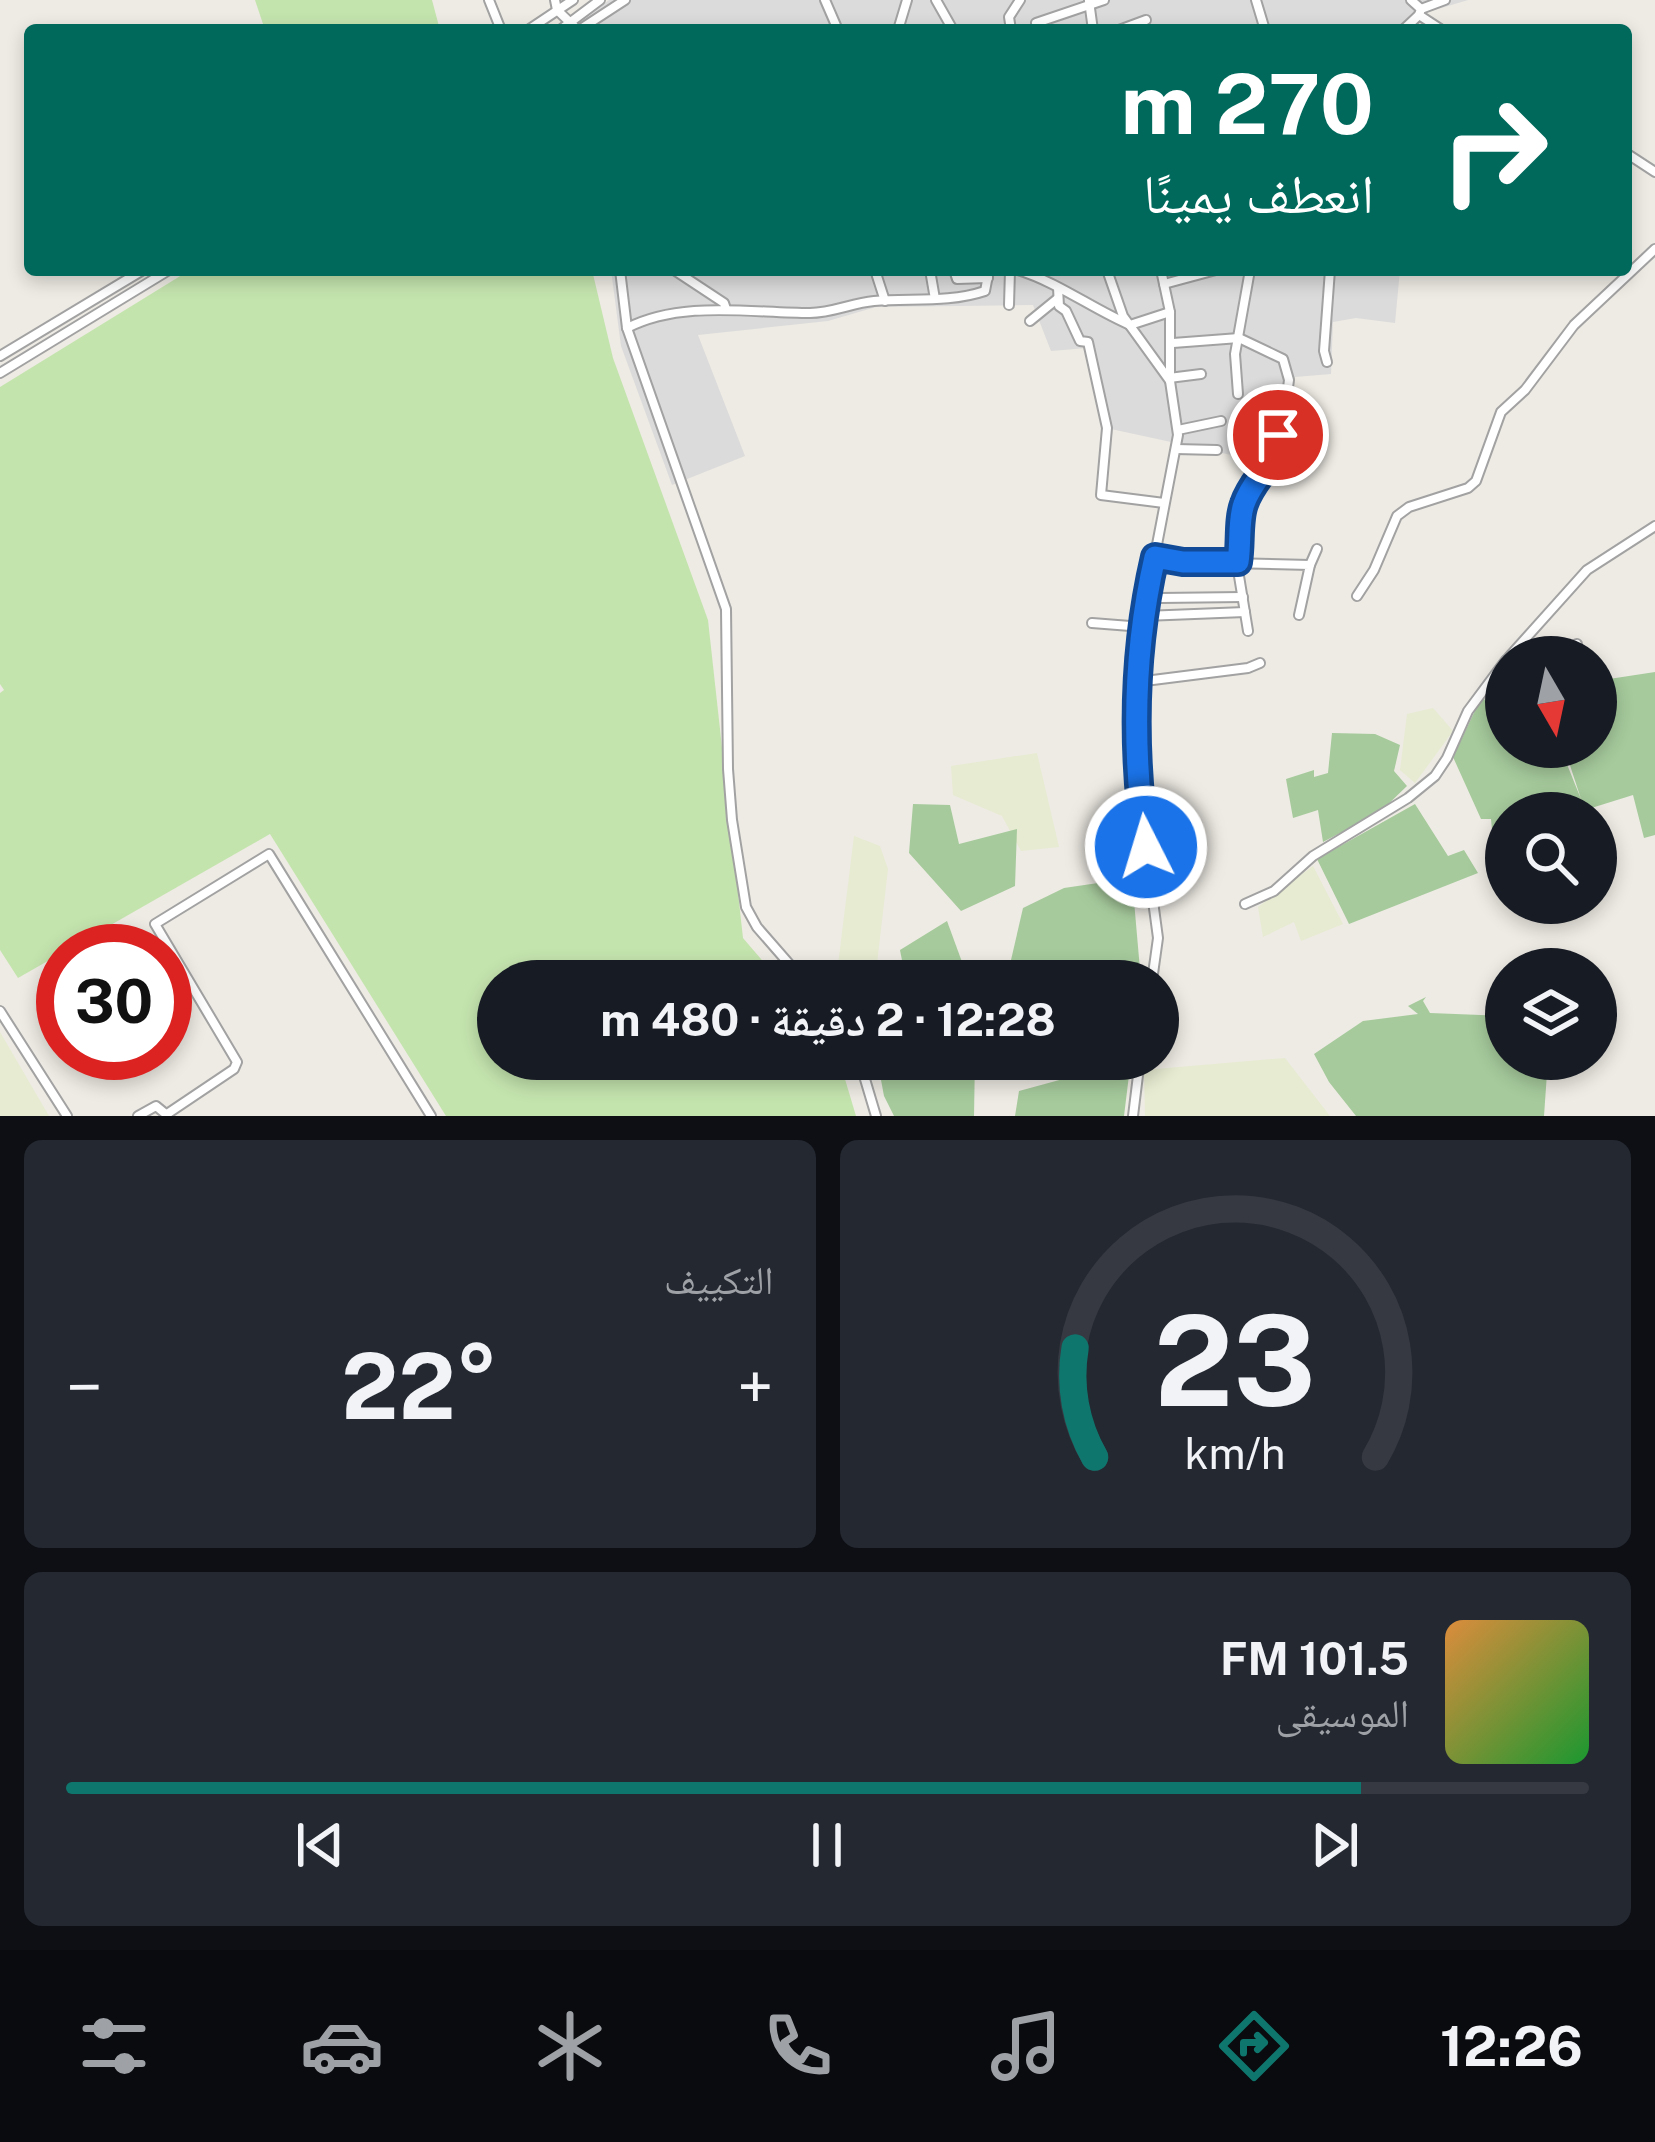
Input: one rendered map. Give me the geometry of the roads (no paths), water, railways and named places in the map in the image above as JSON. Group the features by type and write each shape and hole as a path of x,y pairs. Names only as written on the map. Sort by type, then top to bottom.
{"street":[{"path":"556,5 573,0"},
{"path":"568,24 600,0"},
{"path":"588,24 626,0"},
{"path":"1036,23 1104,0"},
{"path":"1411,0 1435,24"},
{"path":"1408,24 1445,0"},
{"path":"1135,24 1145,20"},
{"path":"1632,271 1655,249"},
{"path":"0,356 133,276"},
{"path":"0,373 159,276"},
{"path":"621,276 626,328 727,609 728,769 746,908 786,960"},
{"path":"683,276 724,302 726,309"},
{"path":"877,276 885,301"},
{"path":"931,276 935,299"},
{"path":"956,276 984,276"},
{"path":"626,328 650,317 726,309 824,313 885,301 935,299 986,290 989,276"},
{"path":"1009,305 1013,276"},
{"path":"1034,276 1047,280 1058,293 1079,341 1088,342 1106,415 1100,495 1164,503"},
{"path":"1109,276 1123,316 1169,380"},
{"path":"1155,960 1158,938 1141,812 1137,682 1143,621 1178,430 1169,380 1170,312 1162,276"},
{"path":"1164,284 1194,276"},
{"path":"1238,394 1235,354 1249,276"},
{"path":"1327,362 1330,276"},
{"path":"1357,596 1397,516 1408,507 1468,488 1476,481 1501,412 1525,390 1574,325 1626,276"},
{"path":"1030,321 1067,289 1102,314 1130,325 1170,312"},
{"path":"1173,343 1239,338 1283,359 1287,395"},
{"path":"1169,380 1202,374"},
{"path":"1178,430 1221,421"},
{"path":"1248,631 1238,562 1241,509 1281,449 1278,435"},
{"path":"1176,449 1216,450"},
{"path":"1529,636 1587,570 1655,526"},
{"path":"1299,615 1316,549"},
{"path":"1155,557 1310,565"},
{"path":"1160,598 1243,597"},
{"path":"1092,623 1245,613"},
{"path":"1137,682 1260,663"},
{"path":"1245,904 1274,891 1313,856 1435,776 1468,711 1485,689"},
{"path":"138,1116 156,1106 167,1115 234,1069 237,1062 155,924 269,854 431,1116"},
{"path":"0,1011 67,1116"},
{"path":"865,1080 876,1116"},
{"path":"1133,1116 1137,1080"}]}
